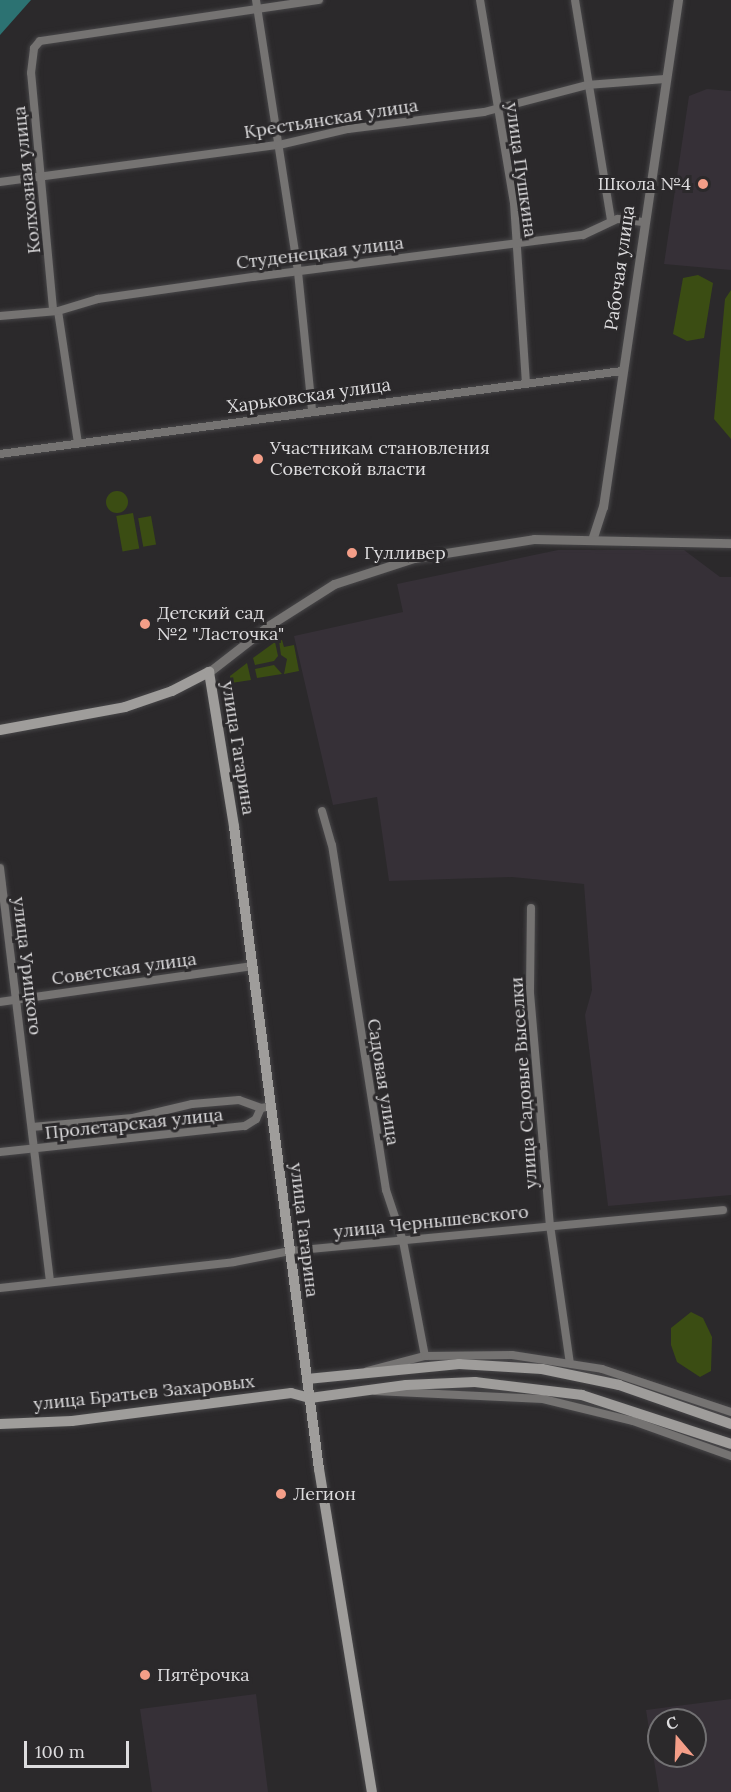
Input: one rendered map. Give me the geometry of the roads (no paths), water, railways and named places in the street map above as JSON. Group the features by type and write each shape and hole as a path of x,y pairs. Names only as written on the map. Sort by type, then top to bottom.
{"main road":[{"path":"0,730 125,707 172,691 209,672"},
{"name":"улица Гагарина","path":"209,672 216,702 252,966 266,1107 372,1792"},
{"path":"291,1393 307,1379 366,1371 459,1364 542,1369 619,1385 731,1424"},
{"path":"310,1398 368,1389 475,1382 548,1389 624,1406 731,1444"},
{"name":"улица Братьев Захаровых","path":"0,1424 72,1421 291,1393 310,1398"}],"street":[{"path":"312,410 298,272 257,4 319,0"},
{"name":"улица Пушкина","path":"480,0 517,242 526,382"},
{"path":"575,0 587,85 611,220 643,222"},
{"name":"Рабочая улица","path":"592,540 603,507 643,222 678,0"},
{"name":"Колхозная улица","path":"78,443 55,310 31,74 34,48 40,40 257,4"},
{"name":"Крестьянская улица","path":"0,182 279,145 348,129 498,108 587,85 665,79"},
{"name":"Студенецкая улица","path":"0,316 55,310 98,299 583,235 611,220"},
{"name":"Харьковская улица","path":"0,454 312,410 622,371"},
{"path":"209,672 308,599 362,573 414,558 500,542 592,540 731,543"},
{"name":"Садовая улица","path":"322,811 332,845 386,1190 403,1241 425,1356"},
{"name":"улица Урицкого","path":"0,868 50,1282"},
{"name":"улица Садовые Выселки","path":"531,908 530,993 550,1225 570,1363"},
{"name":"Советская улица","path":"0,1002 252,966"},
{"name":"Пролетарская улица","path":"0,1152 245,1126 256,1119 266,1107 239,1100 192,1104 133,1118 32,1127"},
{"name":"улица Чернышевского","path":"0,1287 234,1262 290,1251 723,1210"},
{"path":"366,1371 425,1356 512,1354 570,1363 645,1382 731,1412"},
{"path":"368,1389 399,1395 473,1394 543,1399 633,1421 731,1456"}],"water":[{"path":"0,0 31,0 0,35"}],"place":[{"name":"Школа №4","path":"703,184"},
{"name":"Участникам становления Советской власти","path":"258,459"},
{"name":"Гулливер","path":"352,553"},
{"name":"Детский сад №2 \"Ласточка\"","path":"145,624"},
{"name":"Легион","path":"281,1494"},
{"name":"Пятёрочка","path":"145,1675"}]}
